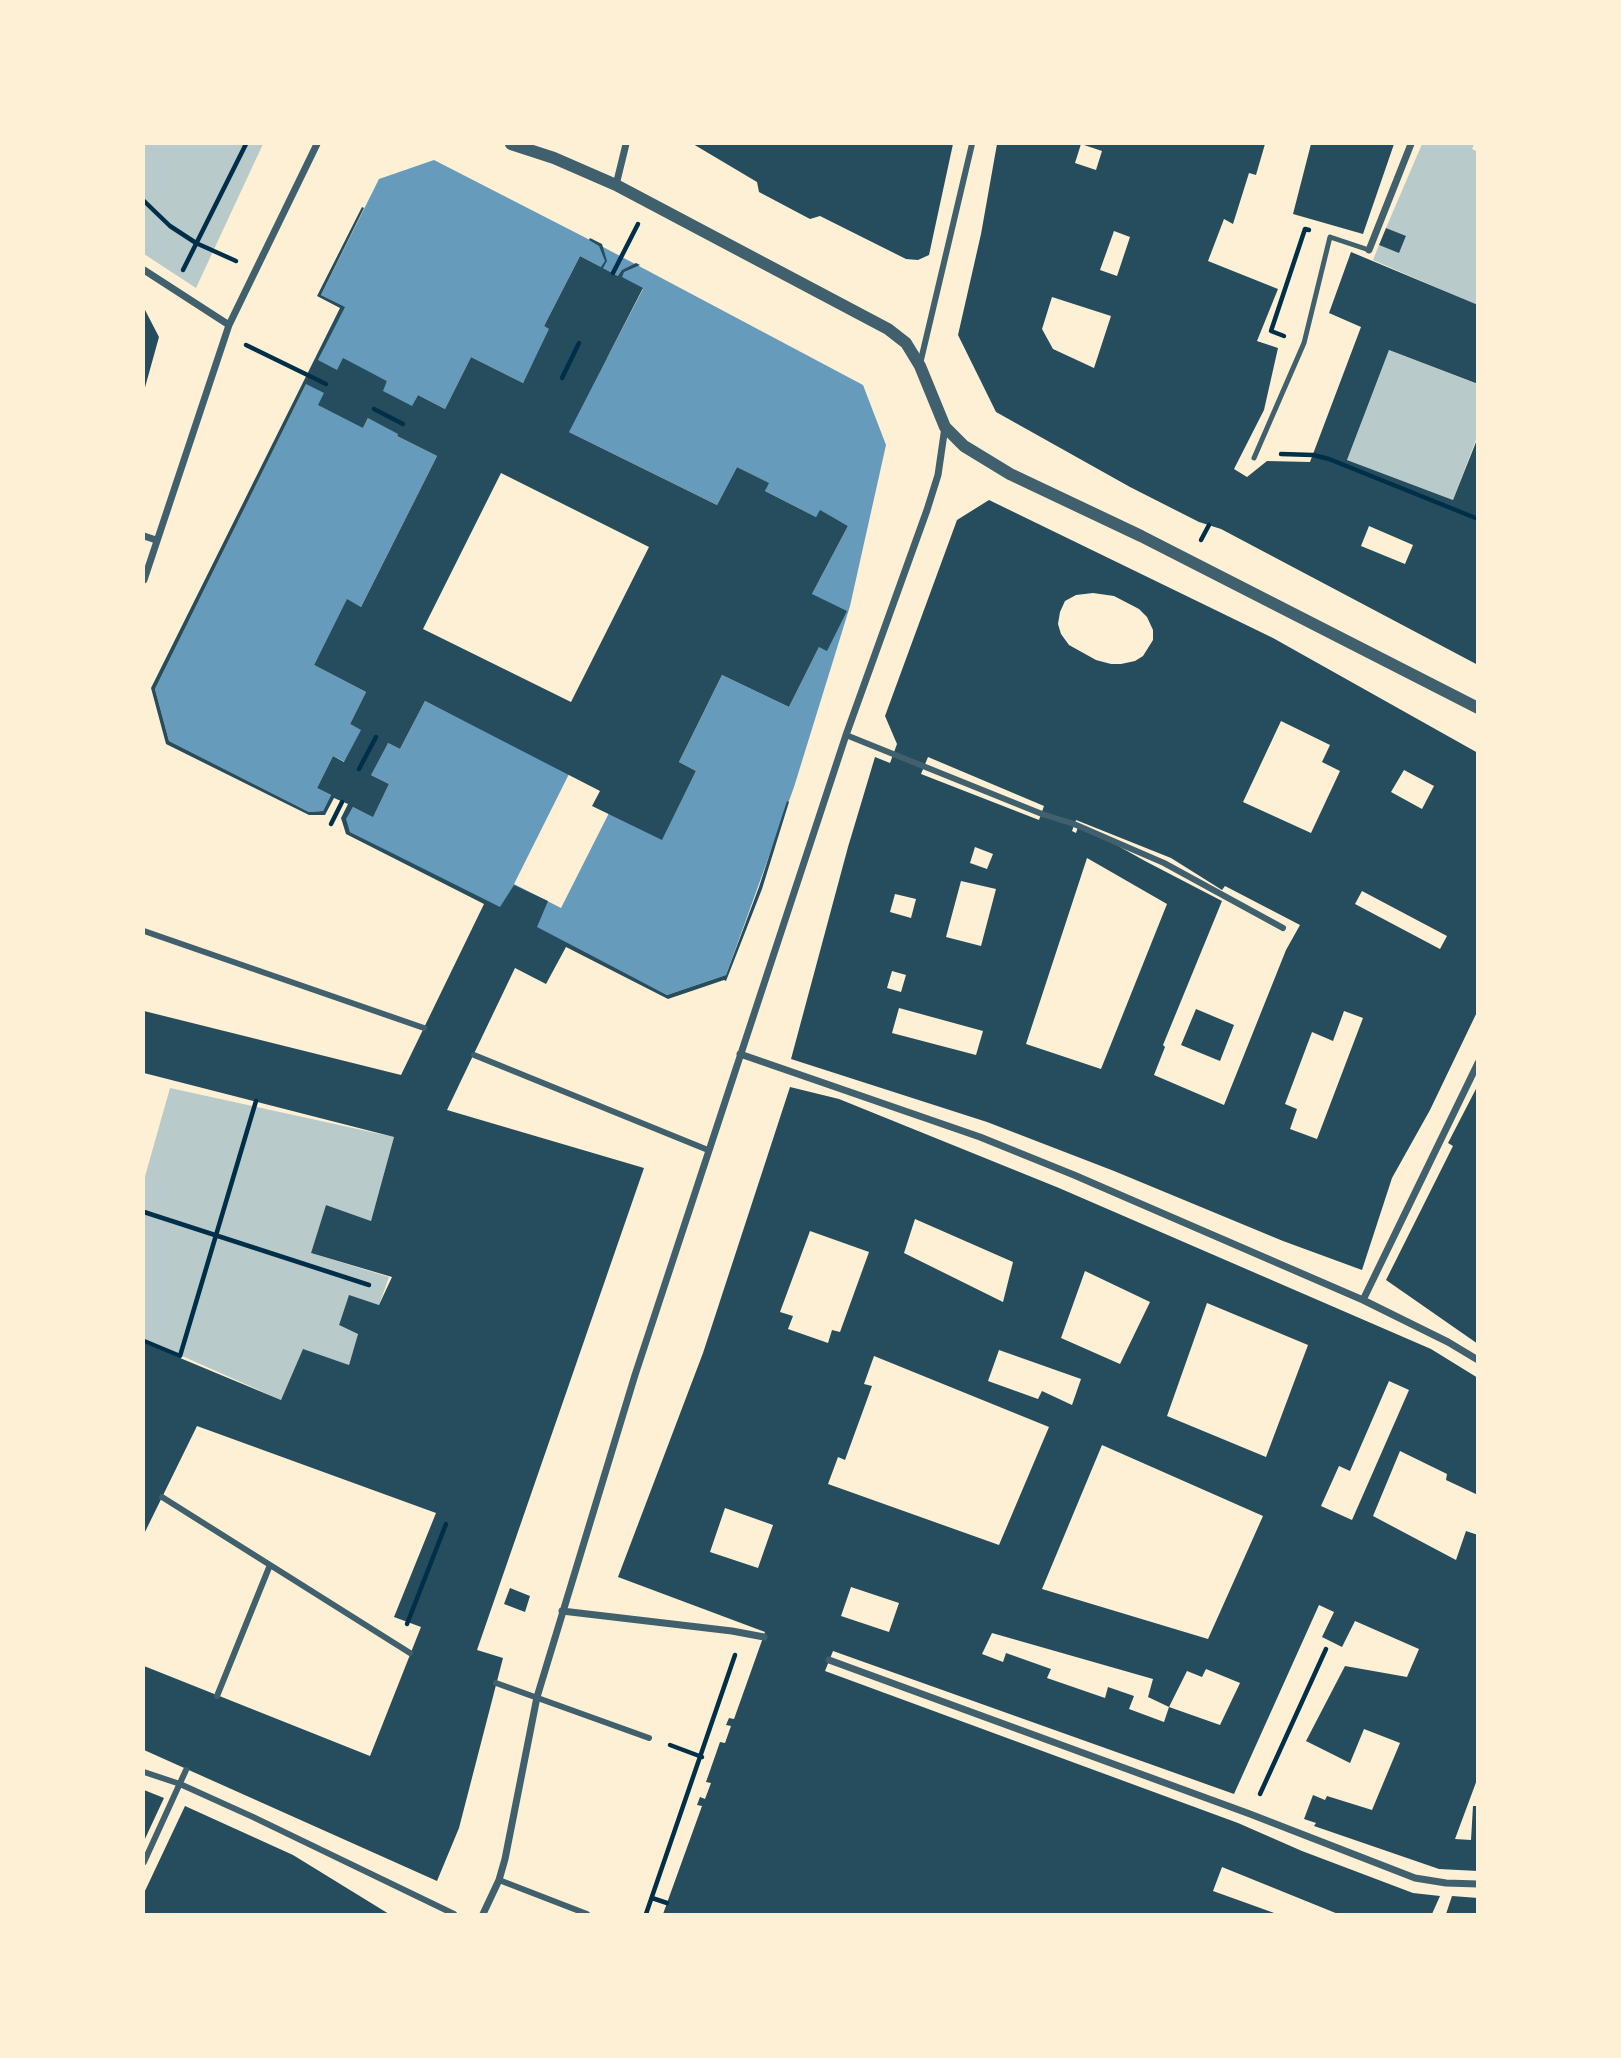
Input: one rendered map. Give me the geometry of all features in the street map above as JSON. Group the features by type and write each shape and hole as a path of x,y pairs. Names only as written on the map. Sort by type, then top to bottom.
{"street":[{"path":"144,580 229,325 317,144"},
{"path":"511,144 554,158 616,185 888,328 906,343 920,366 945,426 964,446 1010,474 1141,536 1478,708"},
{"path":"616,185 626,144"},
{"path":"920,366 972,144"},
{"path":"1369,250 1411,144"},
{"path":"144,270 229,325"},
{"path":"483,1914 499,1880 537,1697 635,1375 846,735 924,521 938,475 945,426"},
{"path":"144,536 156,540"},
{"path":"846,735 1042,814 1074,824 1164,863 1283,928"},
{"path":"144,931 424,1028"},
{"path":"740,1054 980,1137 1074,1175 1363,1300 1478,1360"},
{"path":"474,1055 708,1150"},
{"path":"1363,1300 1478,1063"},
{"path":"162,1497 410,1653"},
{"path":"217,1696 270,1564"},
{"path":"562,1611 764,1637"},
{"path":"829,1660 1250,1814 1415,1878 1478,1884"},
{"path":"496,1683 649,1738"},
{"path":"144,1861 186,1770"},
{"path":"144,1772 180,1784 454,1914"},
{"path":"499,1880 587,1914"}],"lane":[{"path":"1254,458 1304,343 1330,237 1369,250"}],"path":[{"path":"173,289 246,144"},
{"path":"144,201 170,226 195,243 256,270"},
{"path":"613,273 649,203"},
{"path":"226,335 326,384"},
{"path":"562,377 579,343"},
{"path":"374,409 404,424"},
{"path":"1313,455 1478,519"},
{"path":"359,769 376,737"},
{"path":"331,824 342,802"},
{"path":"144,1341 180,1356 257,1101"},
{"path":"144,1212 369,1285"},
{"path":"408,1622 446,1524"},
{"path":"1250,1814 1326,1649"},
{"path":"646,1914 735,1655"},
{"path":"649,1738 702,1757"},
{"path":"652,1898 667,1903"}],"shaded area":[{"path":"144,144 263,144 196,288 144,254"},
{"path":"1422,144 1474,144 1472,149 1478,152 1477,305 1373,260 1379,245 1399,252 1406,237 1386,228"},
{"path":"1389,350 1477,384 1477,437 1453,500 1347,460"},
{"path":"170,1088 394,1137 371,1221 326,1205 311,1253 389,1277 379,1305 349,1296 339,1325 358,1334 349,1365 303,1350 281,1400 144,1339 144,1180"}],"water":[{"path":"434,160 863,385 886,445 850,606 794,787 726,975 667,995 350,832 345,819 353,807 373,816 389,784 333,756 317,788 331,795 323,811 309,812 169,741 155,689 344,307 321,295 379,179","holes":["580,256 643,289 607,358 544,326","471,357 523,383 533,363 569,432 717,505 737,467 768,483 765,491 816,517 820,511 848,526 812,594 819,647 789,707 722,675 679,762 696,771 662,839 609,813 561,908 514,884 569,774 425,701 400,749 350,724 366,692 314,665 347,600 361,607 437,456 397,436 418,395 445,409","343,359 387,381 363,428"]}],"building":[{"path":"693,144 953,144 929,255 918,260 906,259 820,216 810,219 759,192 757,182"},
{"path":"997,144 1081,144 1265,144 1256,175 1249,173 1233,224 1224,219 1208,261 1278,289 1257,341 1278,348 1264,410 1234,469 1247,477 1267,461 1310,462 1361,327 1329,313 1351,252 1478,305 1478,384 1389,350 1347,460 1453,500 1478,437 1478,665 1221,529 1199,522 1130,487 996,412 958,335 981,234","holes":["1081,144 1102,151 1096,170 1075,163","1114,231 1130,237 1117,276 1100,270","1052,297 1111,316 1094,368 1053,349 1042,329","1369,526 1413,545 1405,564 1361,546"]},
{"path":"1311,144 1394,144 1363,234 1293,214"},
{"path":"362,207 364,208 321,295 345,307 318,360 337,370 343,358 387,381 383,391 412,406 418,395 445,409 471,357 523,383 549,329 544,326 580,256 601,267 605,261 599,246 589,240 590,238 602,244 607,261 603,268 618,276 622,270 636,263 640,265 624,272 622,277 643,288 569,432 717,505 737,467 769,483 765,491 816,517 820,510 848,526 812,594 847,611 827,651 819,647 789,707 722,675 679,762 696,771 662,840 592,806 600,791 425,701 400,749 388,743 371,775 389,784 373,817 353,807 346,819 350,832 500,907 514,885 548,901 537,927 667,995 726,975 787,801 789,802 762,889 726,981 668,999 566,947 546,984 515,968 447,1110 644,1168 477,1650 503,1658 459,1828 437,1881 144,1750 144,1666 370,1756 421,1627 394,1617 436,1513 197,1426 144,1534 144,1343 281,1400 303,1349 349,1365 358,1334 339,1325 349,1295 379,1305 392,1277 311,1253 326,1205 371,1221 394,1137 144,1073 144,1011 401,1075 484,904 346,834 341,818 348,804 334,798 325,815 309,815 166,744 151,688 340,308 317,296","holes":["306,384 324,393 318,405 363,428 368,418 437,456 361,607 347,599 314,665 366,692 350,724 361,730 344,762 333,756 317,788 331,795 323,811 309,812 169,741 155,689","501,473 649,547 571,702 423,629"]},
{"path":"1386,228 1406,236 1399,253 1379,245"},
{"path":"144,308 159,337 144,391"},
{"path":"989,500 1273,638 1478,753 1478,1010 1430,1110 1392,1178 1362,1270 987,1122 791,1059 875,757 890,763 897,744 885,716 957,520","holes":["1093,593 1114,596 1139,609 1147,617 1153,630 1153,640 1143,656 1135,661 1111,664 1096,660 1069,645 1058,624 1065,601 1076,595","1281,721 1330,745 1322,762 1340,771 1311,833 1243,802","928,757 1044,806 1039,820 921,774","1404,770 1434,786 1422,809 1391,792","1076,820 1171,858 1222,890 1225,886 1300,925 1286,950 1224,1105 1154,1075 1165,1047 1163,1045 1222,901 1079,824 1076,833 1072,831","975,847 993,854 987,869 970,863","1087,858 1167,904 1101,1069 1026,1044","961,881 996,889 981,946 946,937","1362,891 1447,936 1440,949 1355,904","895,894 916,899 911,918 890,912","892,971 906,975 901,992 887,988","899,1008 983,1031 976,1055 892,1033","1344,1011 1363,1018 1317,1139 1290,1129 1297,1109 1285,1104 1312,1032 1333,1041"]},
{"path":"1196,1009 1234,1025 1220,1061 1181,1045"},
{"path":"1478,1085 1478,1344 1386,1280 1453,1146 1448,1143"},
{"path":"790,1087 839,1099 1059,1188 1431,1349 1478,1378 1478,1495 1446,1480 1447,1474 1400,1451 1373,1516 1456,1560 1466,1531 1478,1535 1478,1777 1455,1839 1471,1840 1473,1806 1478,1806 1478,1871 1439,1869 1314,1826 1316,1823 1304,1819 1313,1795 1325,1800 1327,1796 1372,1810 1400,1743 1364,1729 1350,1763 1306,1741 1345,1666 1407,1677 1419,1649 1355,1621 1342,1647 1322,1637 1334,1612 1319,1605 1234,1794 833,1651 825,1671 1238,1823 1302,1851 1413,1893 1440,1896 1432,1914 1338,1914 1222,1867 1213,1891 1277,1914 663,1914 702,1806 697,1805 700,1797 705,1799 711,1783 706,1782 720,1742 725,1743 731,1726 726,1725 729,1718 734,1719 765,1632 618,1577 703,1353","holes":["915,1219 1013,1262 1003,1302 904,1253","810,1231 869,1252 840,1332 832,1330 828,1343 788,1329 793,1316 780,1312","1085,1271 1150,1302 1120,1364 1061,1338","1207,1303 1308,1345 1266,1457 1167,1416","999,1350 1081,1379 1072,1405 1042,1391 1038,1399 988,1381","874,1356 1049,1427 999,1545 828,1484 838,1457 845,1460 872,1386 864,1384","1389,1381 1409,1390 1352,1520 1321,1506 1339,1466 1350,1471","1102,1445 1263,1516 1208,1639 1042,1589","725,1508 773,1525 758,1568 710,1552","851,1587 899,1603 889,1632 841,1616","992,1633 1153,1679 1148,1697 1169,1707 1164,1722 1129,1709 1134,1696 1108,1687 1105,1698 1047,1678 1051,1669 1006,1653 1003,1662 982,1654","1206,1669 1240,1683 1220,1725 1169,1707 1187,1671 1202,1677"]},
{"path":"510,1588 530,1596 525,1612 504,1604"},
{"path":"144,1790 164,1798 144,1841"},
{"path":"185,1806 293,1855 389,1914 144,1914 144,1893"},
{"path":"1452,1896 1478,1898 1478,1914 1446,1914"}]}
